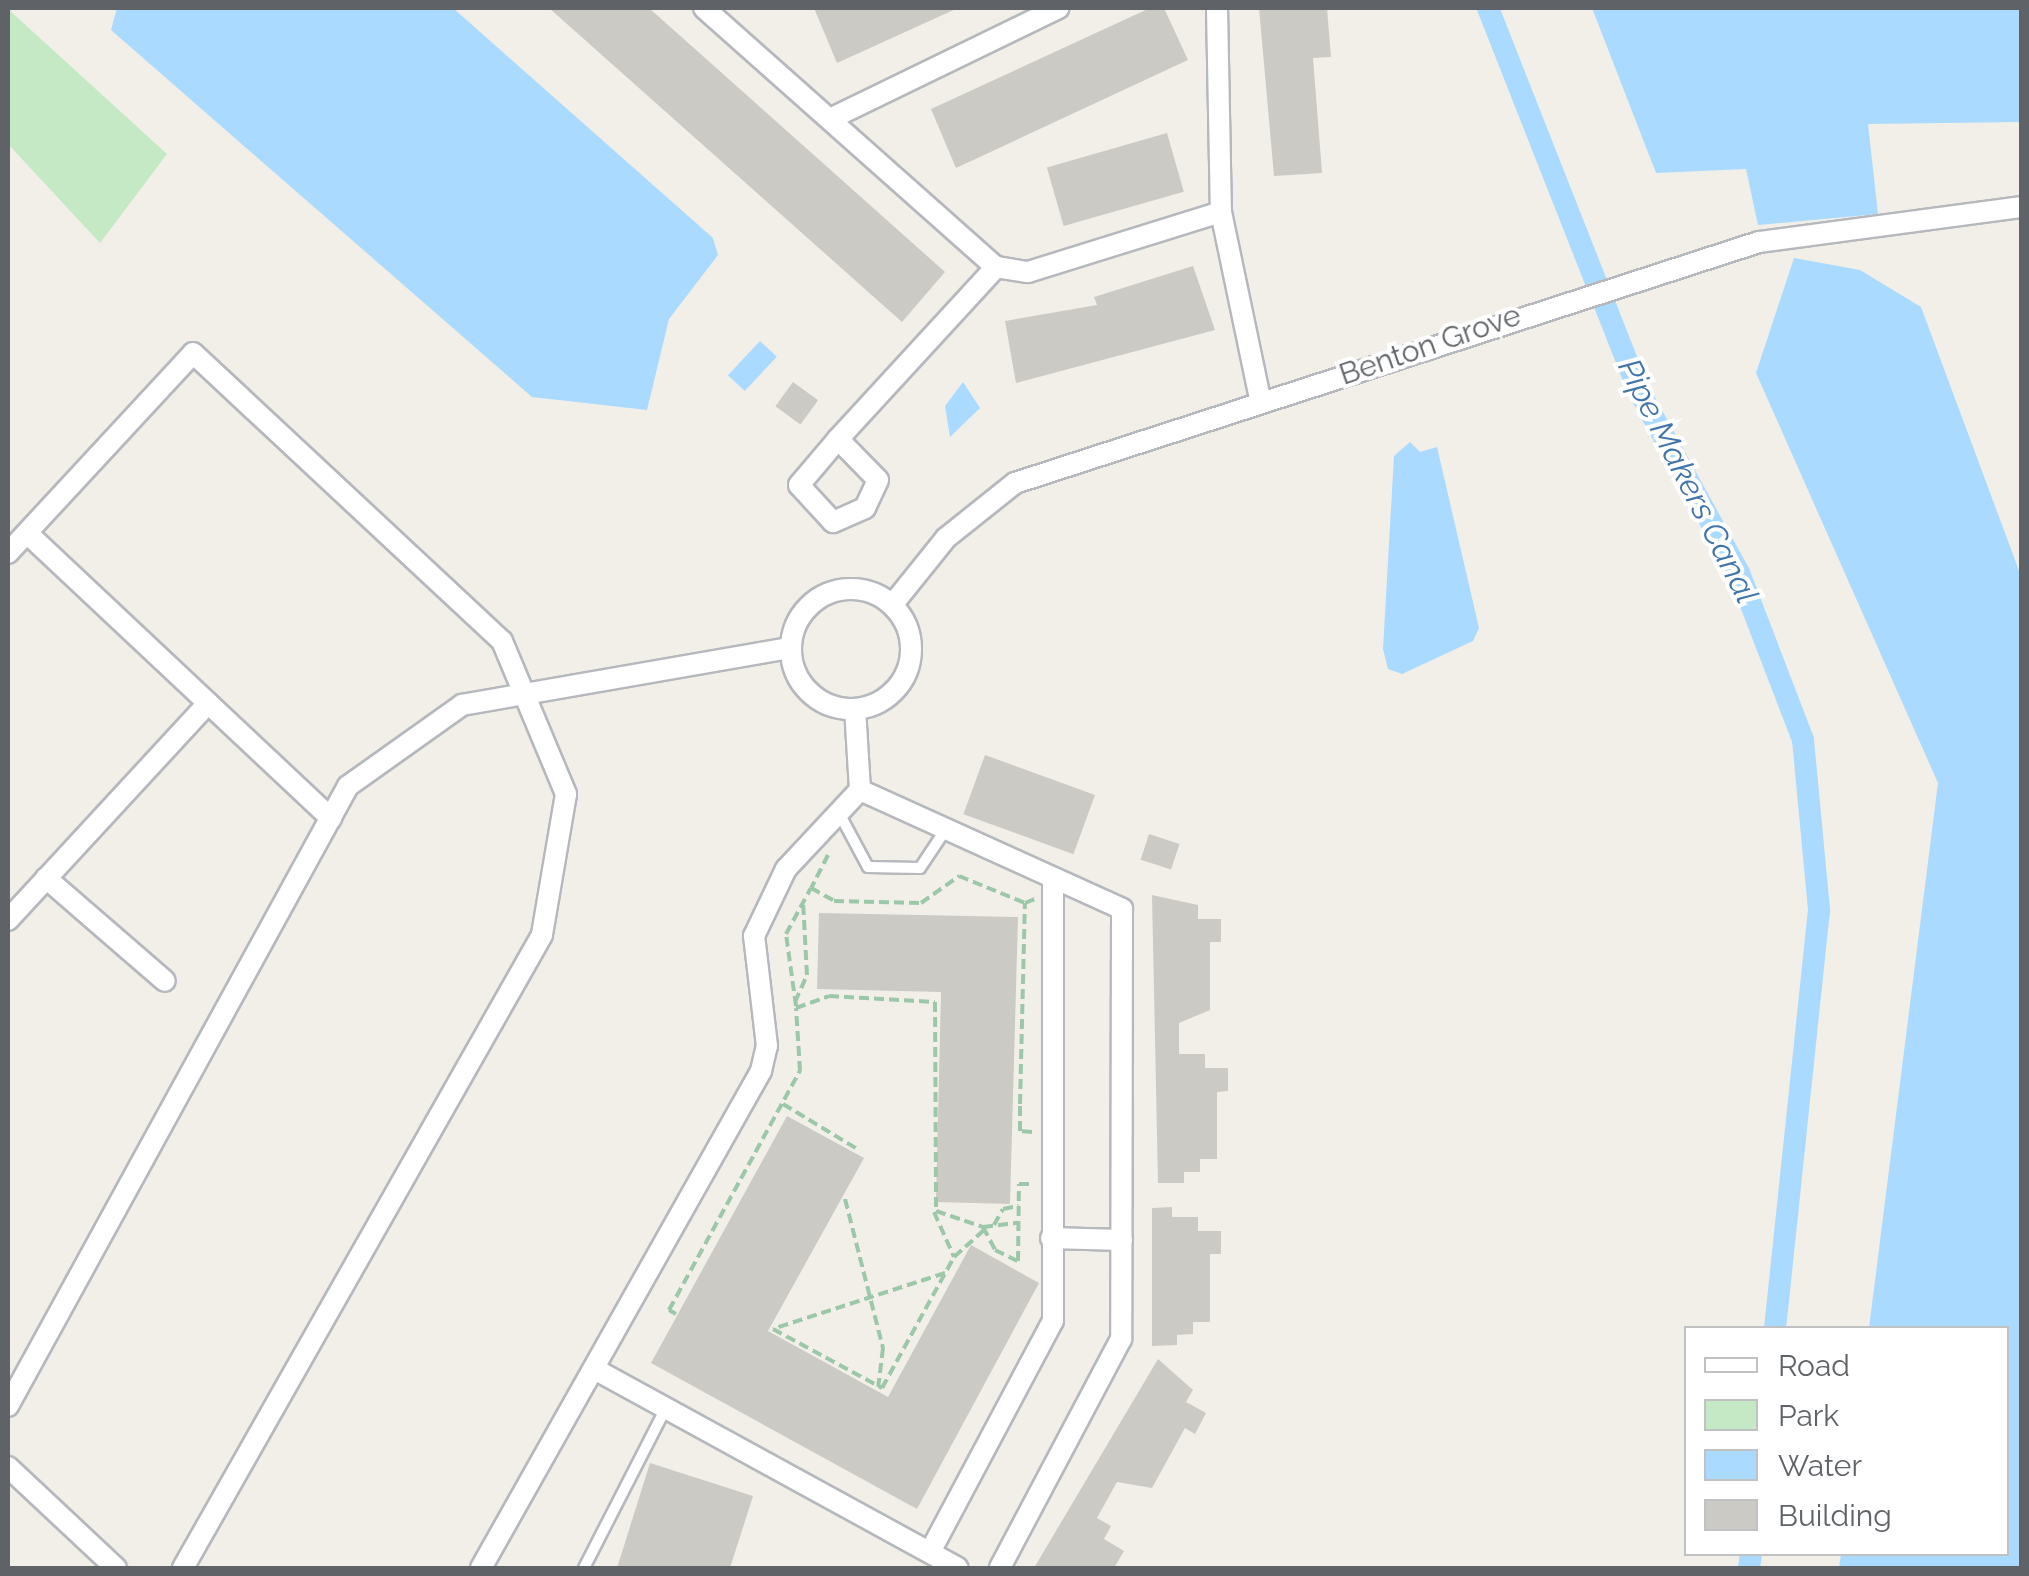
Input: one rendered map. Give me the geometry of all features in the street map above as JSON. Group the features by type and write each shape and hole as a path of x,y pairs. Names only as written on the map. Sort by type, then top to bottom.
{"street":[{"path":"704,8 996,266 1028,272 1221,212"},
{"path":"830,119 1058,8"},
{"path":"1217,8 1221,212 1261,403"},
{"name":"Benton Grove","path":"893,604 946,538 1015,483 1538,308 1759,242 2022,207"},
{"path":"838,439 996,266"},
{"path":"8,553 193,353 502,641 566,794 542,935 183,1568"},
{"path":"27,532 331,818"},
{"path":"790,648 818,597 857,588 893,604 911,639 904,678 855,710"},
{"path":"8,1406 348,786 462,704 790,648"},
{"path":"790,648 810,692 855,710"},
{"path":"8,920 208,703"},
{"path":"481,1568 598,1370 761,1071 768,1046 754,936 786,869 860,790 855,710"},
{"path":"860,790 1053,885 1122,908 1121,1339 1000,1568"},
{"path":"46,878 165,981"},
{"path":"930,1552 1053,1321 1053,885"},
{"path":"1051,1238 1122,1240"},
{"path":"598,1370 958,1568"},
{"path":"8,1466 116,1568"}],"lane":[{"path":"839,812 868,867 920,868 946,829"},
{"path":"584,1568 666,1408"}],"path":[{"path":"676,1314 669,1310 784,1104 802,1058 785,941 811,888 848,835"},
{"path":"811,888 834,901 921,903 958,876 1025,903"},
{"path":"1025,903 1053,885"},
{"path":"796,1005 807,975 804,902"},
{"path":"1025,903 1020,1131 1052,1134"},
{"path":"796,1005 829,996 935,1002 934,1207 954,1256"},
{"path":"784,1104 859,1150"},
{"path":"934,1207 984,1228 996,1250 1018,1260 1019,1184 1052,1184"},
{"path":"844,1199 866,1295 883,1348 878,1386"},
{"path":"994,1225 1002,1209 1019,1206"},
{"path":"878,1386 954,1256 984,1228 1018,1223"},
{"path":"878,1386 773,1328 944,1273"}],"green space":[{"path":"8,9 167,154 100,243 8,144"}],"water":[{"path":"117,8 453,8 713,238 718,255 669,319 647,410 532,397 111,30"},
{"path":"1592,8 2021,8 2021,122 1868,124 1878,214 1758,225 1746,169 1656,173"},
{"path":"1794,258 1860,270 1921,307 2021,576 2021,1568 1839,1568 1841,1556 2009,1556 2009,1326 1869,1326 1938,783 1756,373"},
{"path":"760,341 777,357 745,391 728,375"},
{"path":"963,382 980,408 950,437 945,406"},
{"path":"1410,442 1420,452 1437,447 1479,628 1473,641 1402,674 1388,669 1383,649 1394,456"}],"building":[{"path":"549,8 649,8 945,272 902,322"},
{"path":"814,8 958,8 837,63"},
{"path":"1150,8 1164,8 1188,60 956,168 931,109"},
{"path":"1259,8 1327,8 1331,57 1313,58 1322,173 1274,176"},
{"path":"1167,133 1184,192 1064,226 1047,167"},
{"path":"1193,266 1215,330 1016,383 1005,321 1097,305 1094,297"},
{"path":"793,382 818,400 800,424 775,406"},
{"path":"985,755 1095,795 1073,854 963,814"},
{"path":"1149,834 1179,844 1171,870 1141,860"},
{"path":"1152,895 1198,905 1198,919 1221,919 1221,942 1210,942 1210,1010 1179,1023 1179,1054 1205,1054 1205,1068 1228,1068 1228,1091 1217,1092 1217,1159 1200,1159 1200,1172 1184,1172 1184,1183 1158,1183"},
{"path":"819,913 1018,917 1010,1204 936,1202 941,992 817,989"},
{"path":"787,1116 864,1158 768,1331 888,1397 971,1245 1039,1283 917,1509 651,1363"},
{"path":"1172,1207 1172,1217 1198,1217 1198,1231 1221,1231 1221,1254 1210,1254 1210,1322 1193,1322 1193,1334 1177,1335 1177,1345 1152,1346 1152,1208"},
{"path":"1158,1359 1193,1390 1186,1402 1206,1413 1195,1434 1185,1428 1152,1488 1117,1482 1097,1518 1111,1526 1104,1539 1124,1551 1114,1568 1034,1568"},
{"path":"650,1463 753,1496 730,1568 617,1568"}],"waterway":[{"name":"Pipe Makers Canal","path":"1488,8 1640,393 1739,573 1803,740 1819,910 1775,1326"},
{"name":"Pipe Makers Canal","path":"1749,1568 1751,1556"}]}
